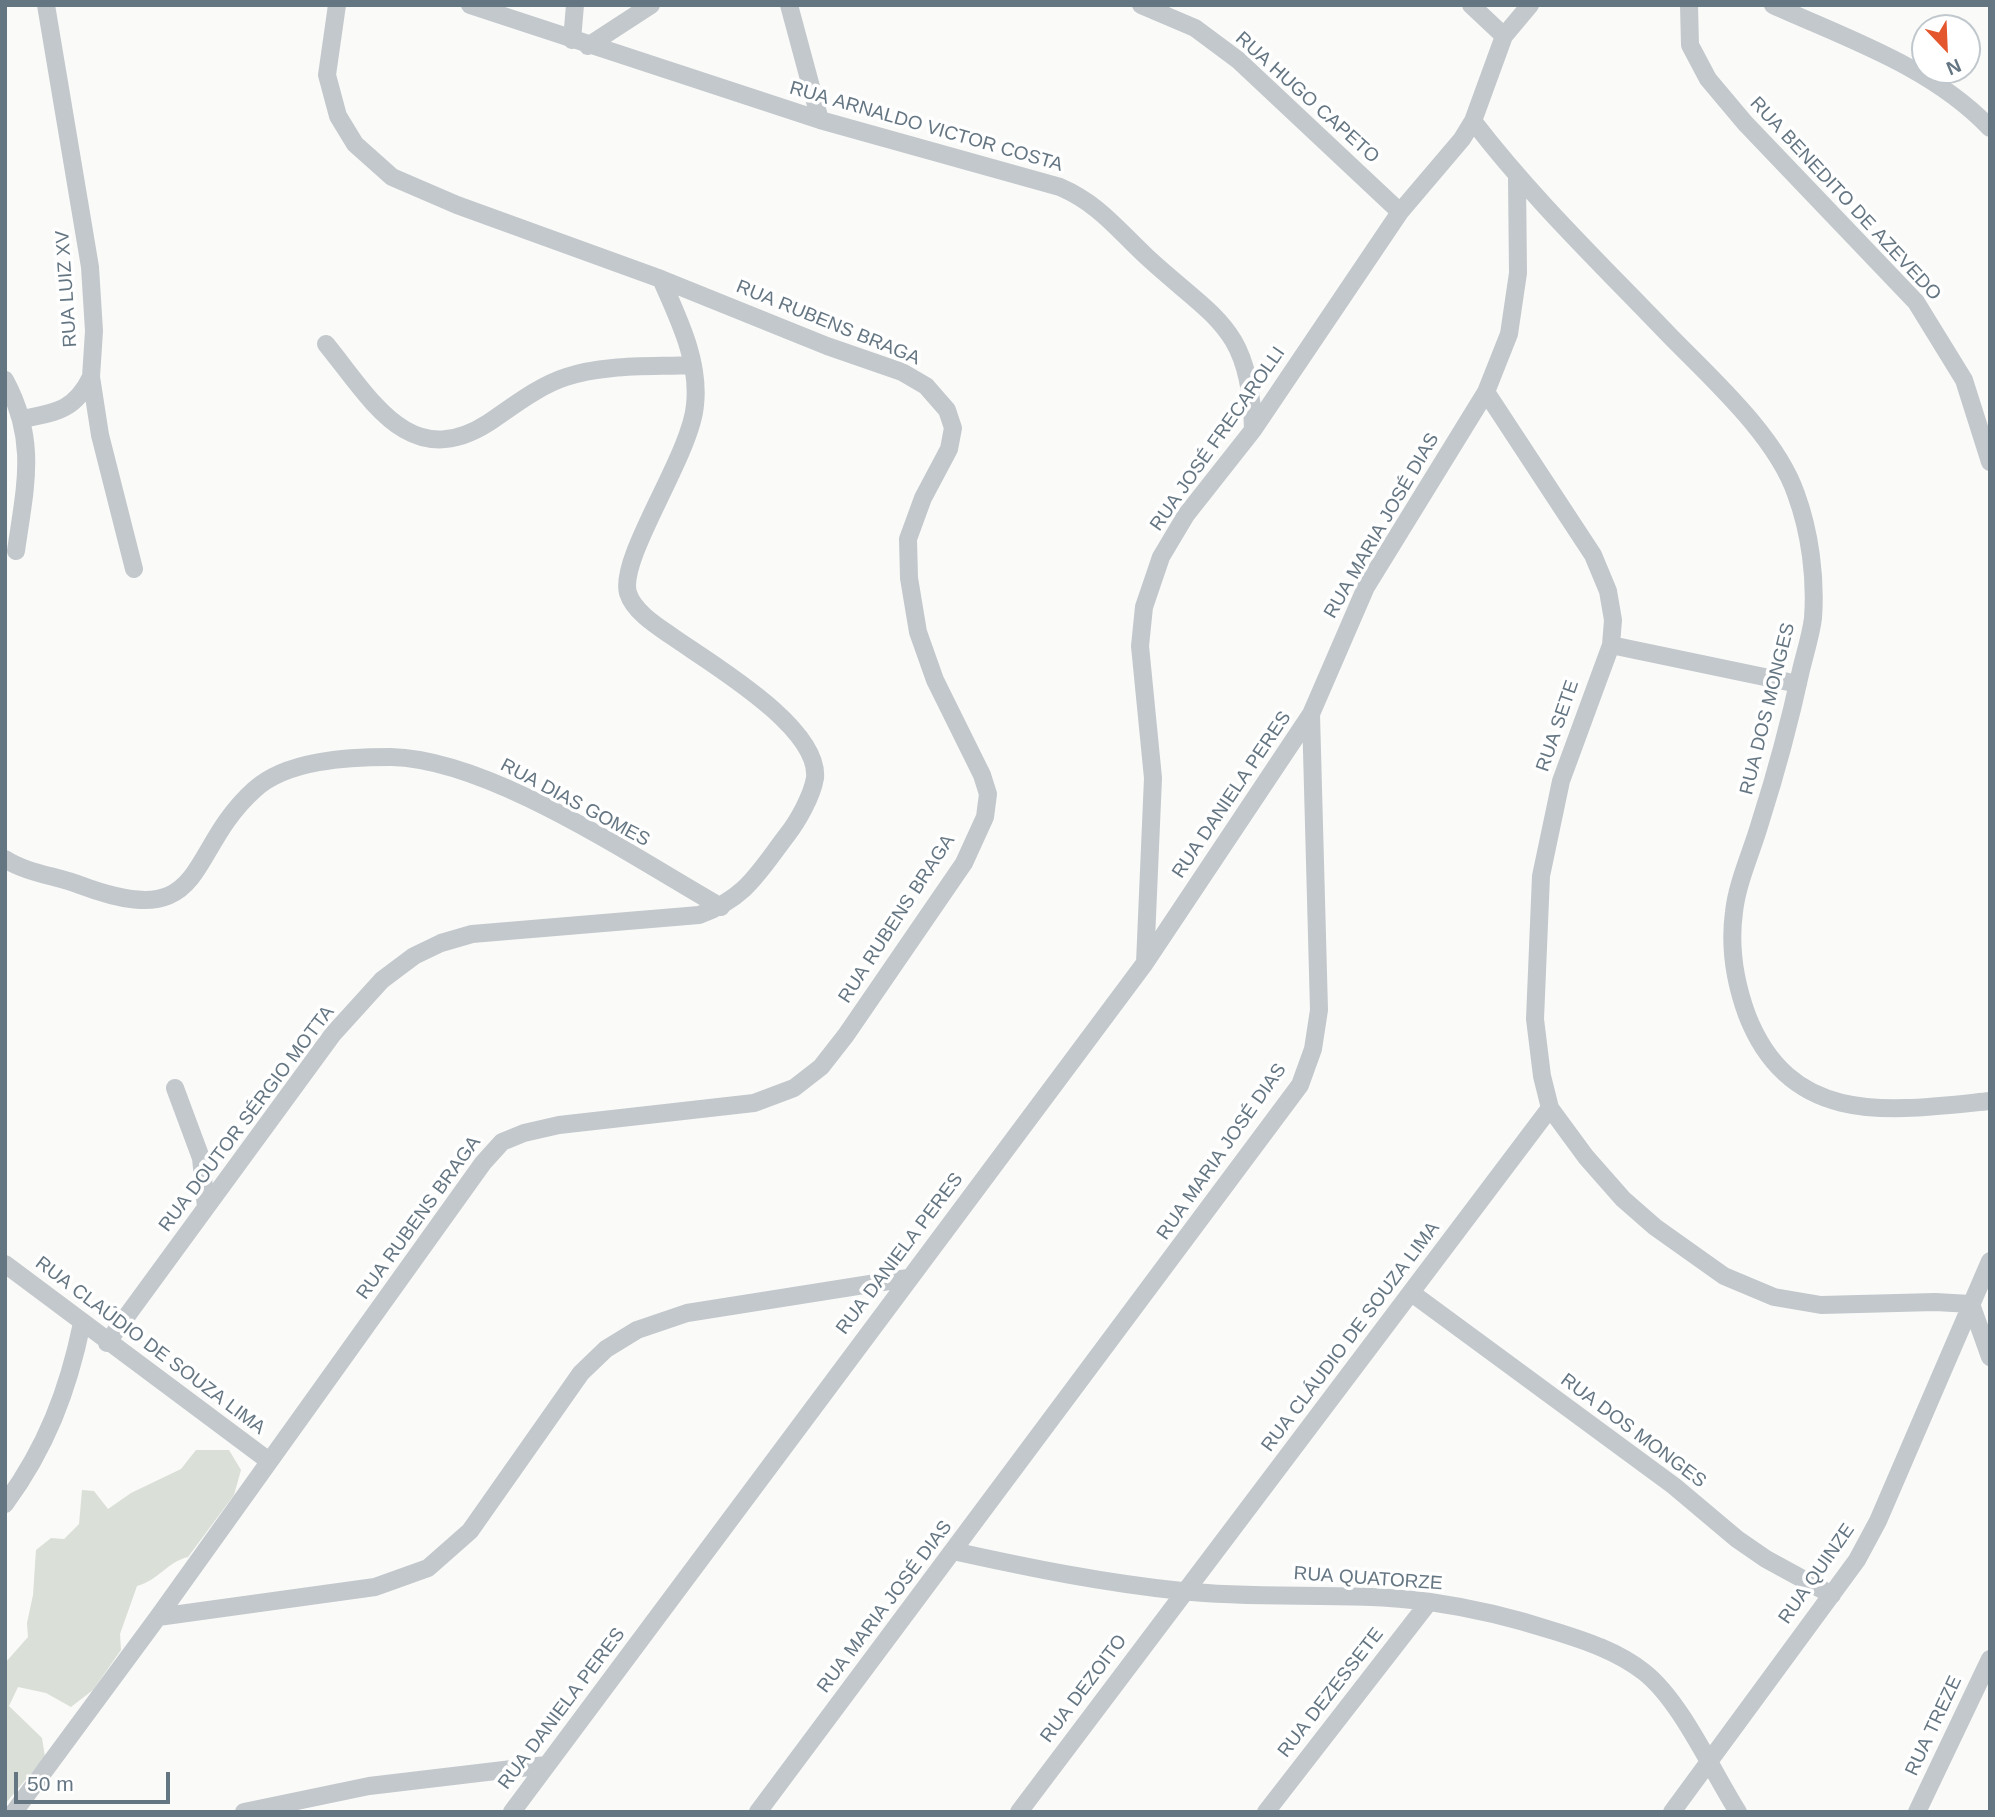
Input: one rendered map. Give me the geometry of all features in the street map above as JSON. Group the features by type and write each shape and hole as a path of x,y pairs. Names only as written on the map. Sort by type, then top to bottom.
{"street":[{"name":"RUA LUIZ XV","path":"46,5 90,267 93,331 91,377 100,435 134,569"},
{"name":"RUA RUBENS BRAGA","path":"14,1812 158,1618 483,1163 502,1142 524,1133 559,1125 754,1103 794,1088 821,1067 846,1035 964,863 985,817 988,794 982,775 935,680 918,632 909,578 908,538 923,498 949,449 953,428 947,410 926,386 902,372 827,346 661,279 457,205 392,177 355,144 338,116 327,75 337,5"},
{"name":"RUA ARNALDO VICTOR COSTA","path":"470,5 820,120 1060,187 1085,198 1154,263 1217,315 1235,341 1248,375 1253,430"},
{"path":"575,5 580,43 652,5"},
{"path":"789,5 820,120"},
{"name":"RUA HUGO CAPETO","path":"1141,5 1195,28 1238,61 1400,212"},
{"path":"1471,5 1504,36"},
{"name":"RUA JOSÉ FRECAROLLI","path":"1145,963 1153,778 1140,646 1144,607 1161,558 1186,514 1253,430 1400,212 1462,139 1473,121 1504,36 1530,5"},
{"name":"RUA BENEDITO DE AZEVEDO","path":"1689,5 1690,45 1708,79 1745,123 1916,302 1964,380 1990,462"},
{"path":"1773,5 1896,60 1949,91 1990,128"},
{"name":"RUA DOS MONGES","path":"1473,121 1517,179 1698,364 1766,440 1796,492 1811,552 1813,619 1770,793 1734,911 1734,977 1754,1033 1772,1061 1792,1081 1810,1094 1837,1102 1872,1109 1990,1101"},
{"name":"RUA MARIA JOSÉ DIAS","path":"758,1812 1300,1085 1313,1049 1319,1010 1311,714 1366,587 1486,392 1509,334 1518,273 1517,179"},
{"name":"RUA DOUTOR SÉRGIO MOTTA","path":"107,1343 332,1034 382,980 414,956 441,943 472,934 699,915 721,907 739,896 796,823 815,778 811,755 801,737 757,696 652,622 638,610 628,593 627,570 684,449 695,405 693,365 684,331 661,279"},
{"path":"326,344 387,419 412,436 441,442 467,436 540,389 565,377 600,369 693,365"},
{"path":"23,419 71,405 82,395 91,377"},
{"path":"5,380 23,419 29,464 16,551"},
{"name":"RUA SETE","path":"1486,392 1593,555 1608,591 1613,620 1611,645 1586,706 1561,780 1541,876 1535,1019 1542,1076 1550,1108"},
{"path":"1611,645 1798,684"},
{"name":"RUA DANIELA PERES","path":"512,1812 1145,963 1311,714"},
{"name":"RUA DIAS GOMES","path":"5,859 136,902 161,899 181,887 201,867 230,818 254,789 278,775 313,764 388,757 427,759 481,778 538,804 721,907"},
{"path":"175,1088 201,1158 206,1207"},
{"path":"1550,1108 1586,1157 1623,1199 1655,1227 1724,1276 1774,1297 1821,1305 1935,1301 1971,1304 1990,1357"},
{"name":"RUA CLÁUDIO DE SOUZA LIMA","path":"1185,1592 1550,1108"},
{"name":"RUA QUINZE","path":"1672,1812 1857,1560 1878,1521 1990,1261"},
{"name":"RUA CLAÚDIO DE SOUZA LIMA","path":"5,1264 107,1343 269,1461"},
{"path":"158,1618 375,1587 428,1568 470,1531 581,1373 616,1342 637,1330 687,1313 908,1278"},
{"name":"RUA DOS MONGES","path":"1413,1293 1674,1486 1737,1539 1766,1559 1832,1595"},
{"path":"5,1504 32,1468 55,1421 72,1373 82,1324"},
{"name":"RUA QUATORZE","path":"953,1552 1031,1570 1185,1592 1429,1602 1518,1620 1615,1653 1645,1673 1677,1708 1708,1766 1738,1812"},
{"name":"RUA DEZOITO","path":"1019,1812 1185,1592"},
{"name":"RUA DEZESSETE","path":"1266,1812 1429,1602"},
{"name":"RUA TREZE","path":"1917,1812 1990,1659"},
{"path":"253,1810 369,1786 546,1765"}],"shaded area":[{"path":"196,1450 229,1450 241,1470 234,1495 188,1557 137,1586 120,1634 121,1650 93,1690 71,1707 46,1693 18,1687 9,1706 42,1738 45,1757 5,1804 5,1663 28,1637 27,1623 33,1595 36,1550 51,1538 64,1539 79,1524 82,1490 94,1491 108,1509 131,1493 181,1469"}]}
